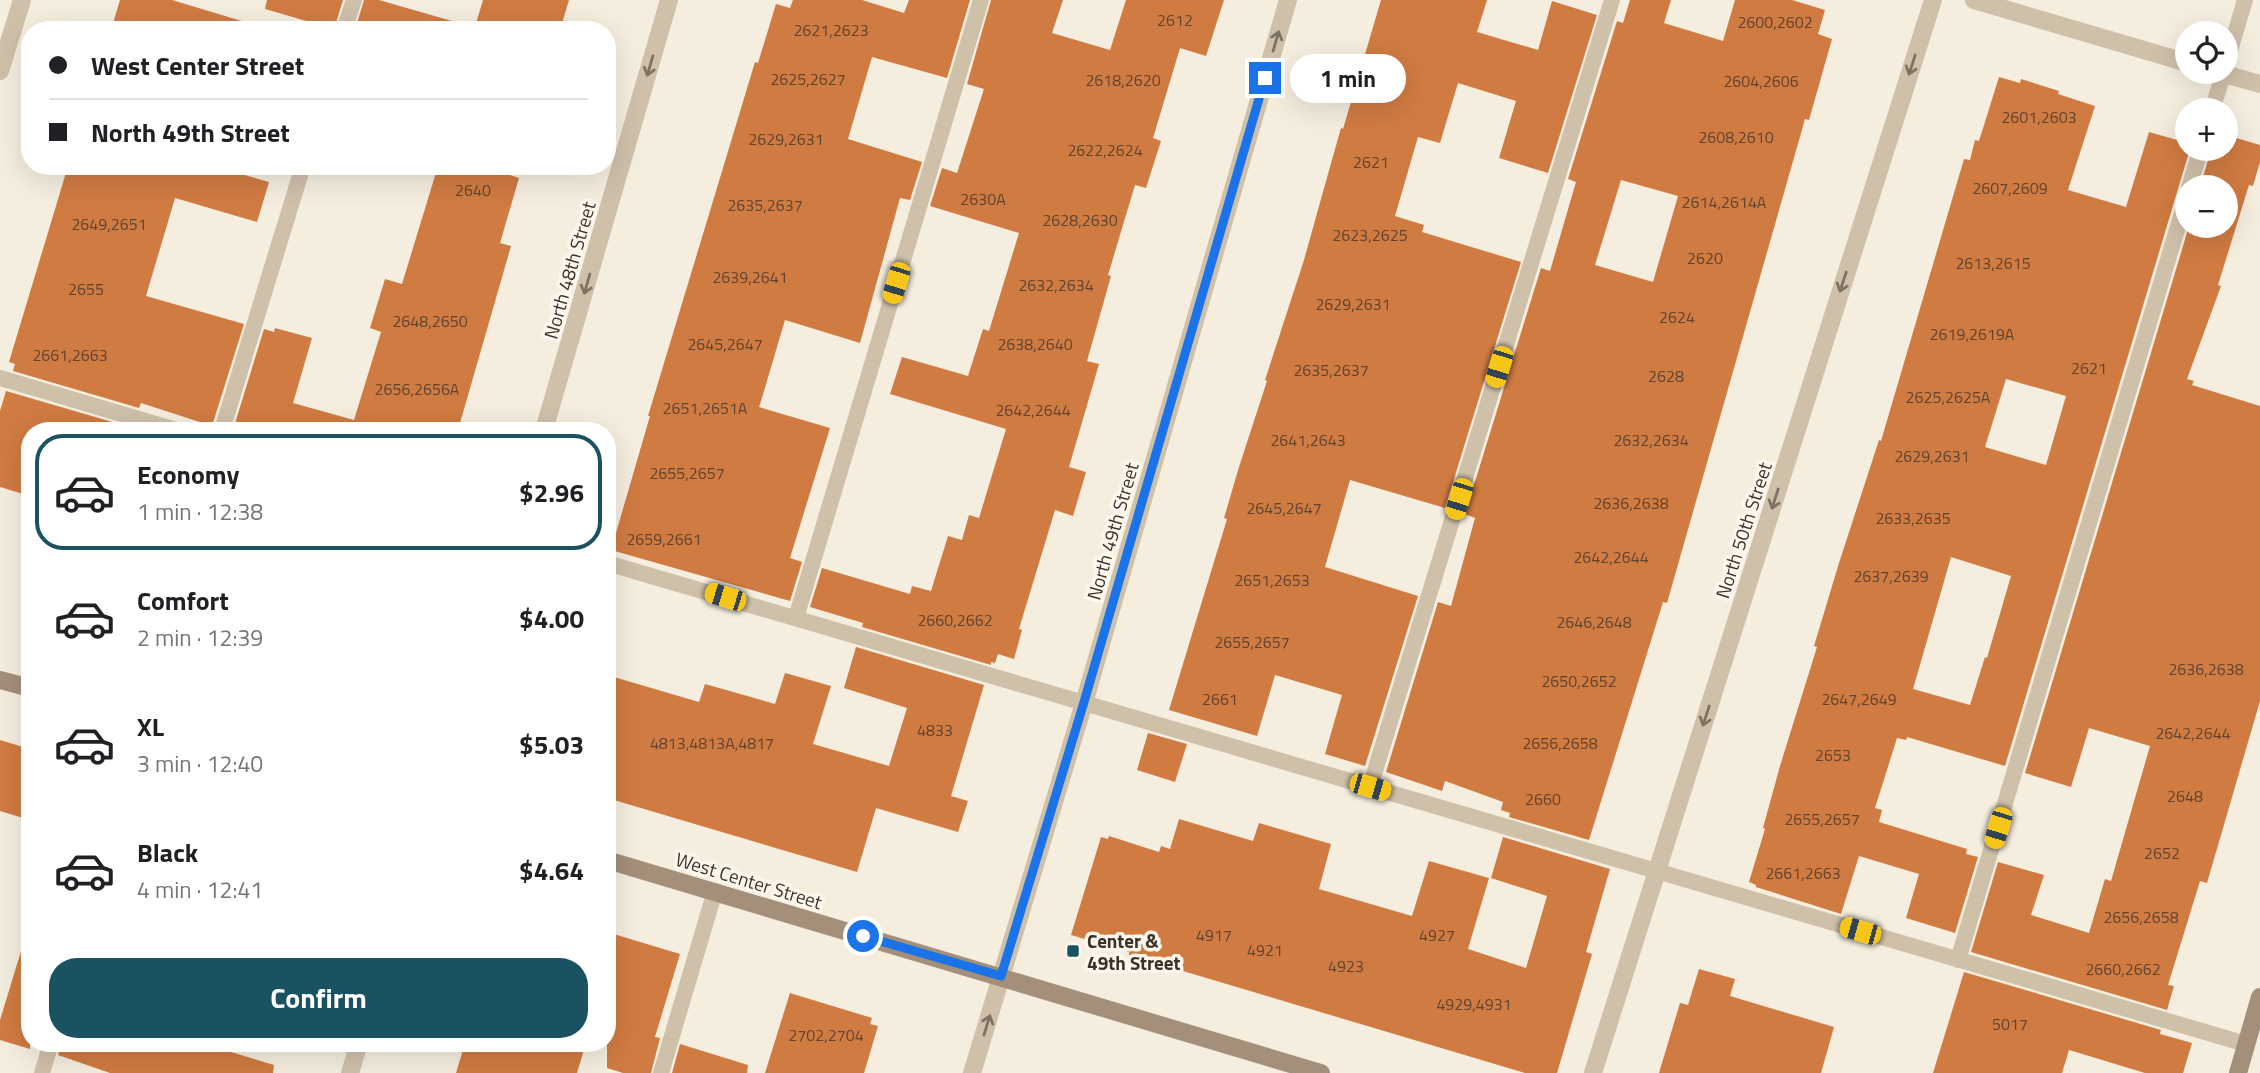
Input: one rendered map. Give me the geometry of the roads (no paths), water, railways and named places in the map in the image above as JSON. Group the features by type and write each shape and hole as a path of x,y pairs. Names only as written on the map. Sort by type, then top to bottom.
{"street":[{"path":"0,71 22,0"},
{"name":"North 48th Street","path":"546,422 668,0"},
{"name":"North 49th Street","path":"972,1073 1084,702 1288,0"},
{"name":"North 50th Street","path":"1593,1073 1933,0"},
{"path":"1975,0 2175,59"},
{"path":"2238,76 2260,84"},
{"path":"0,680 21,686"},
{"name":"West Center Street","path":"616,863 1001,976 1291,1068 1321,1073"},
{"path":"2238,1073 2260,997"},
{"path":"350,1073 356,1052"}],"lane":[{"path":"347,21 354,0"},
{"path":"796,618 981,0"},
{"path":"1370,787 1612,0"},
{"path":"2238,22 2245,0"},
{"path":"224,422 300,175"},
{"path":"1958,960 2175,236"},
{"path":"0,378 149,422"},
{"path":"616,566 2246,1044"},
{"path":"661,1073 715,891"},
{"path":"41,1073 48,1052"}],"place":[{"name":"Center & 49th Street","path":"1073,951"}]}
